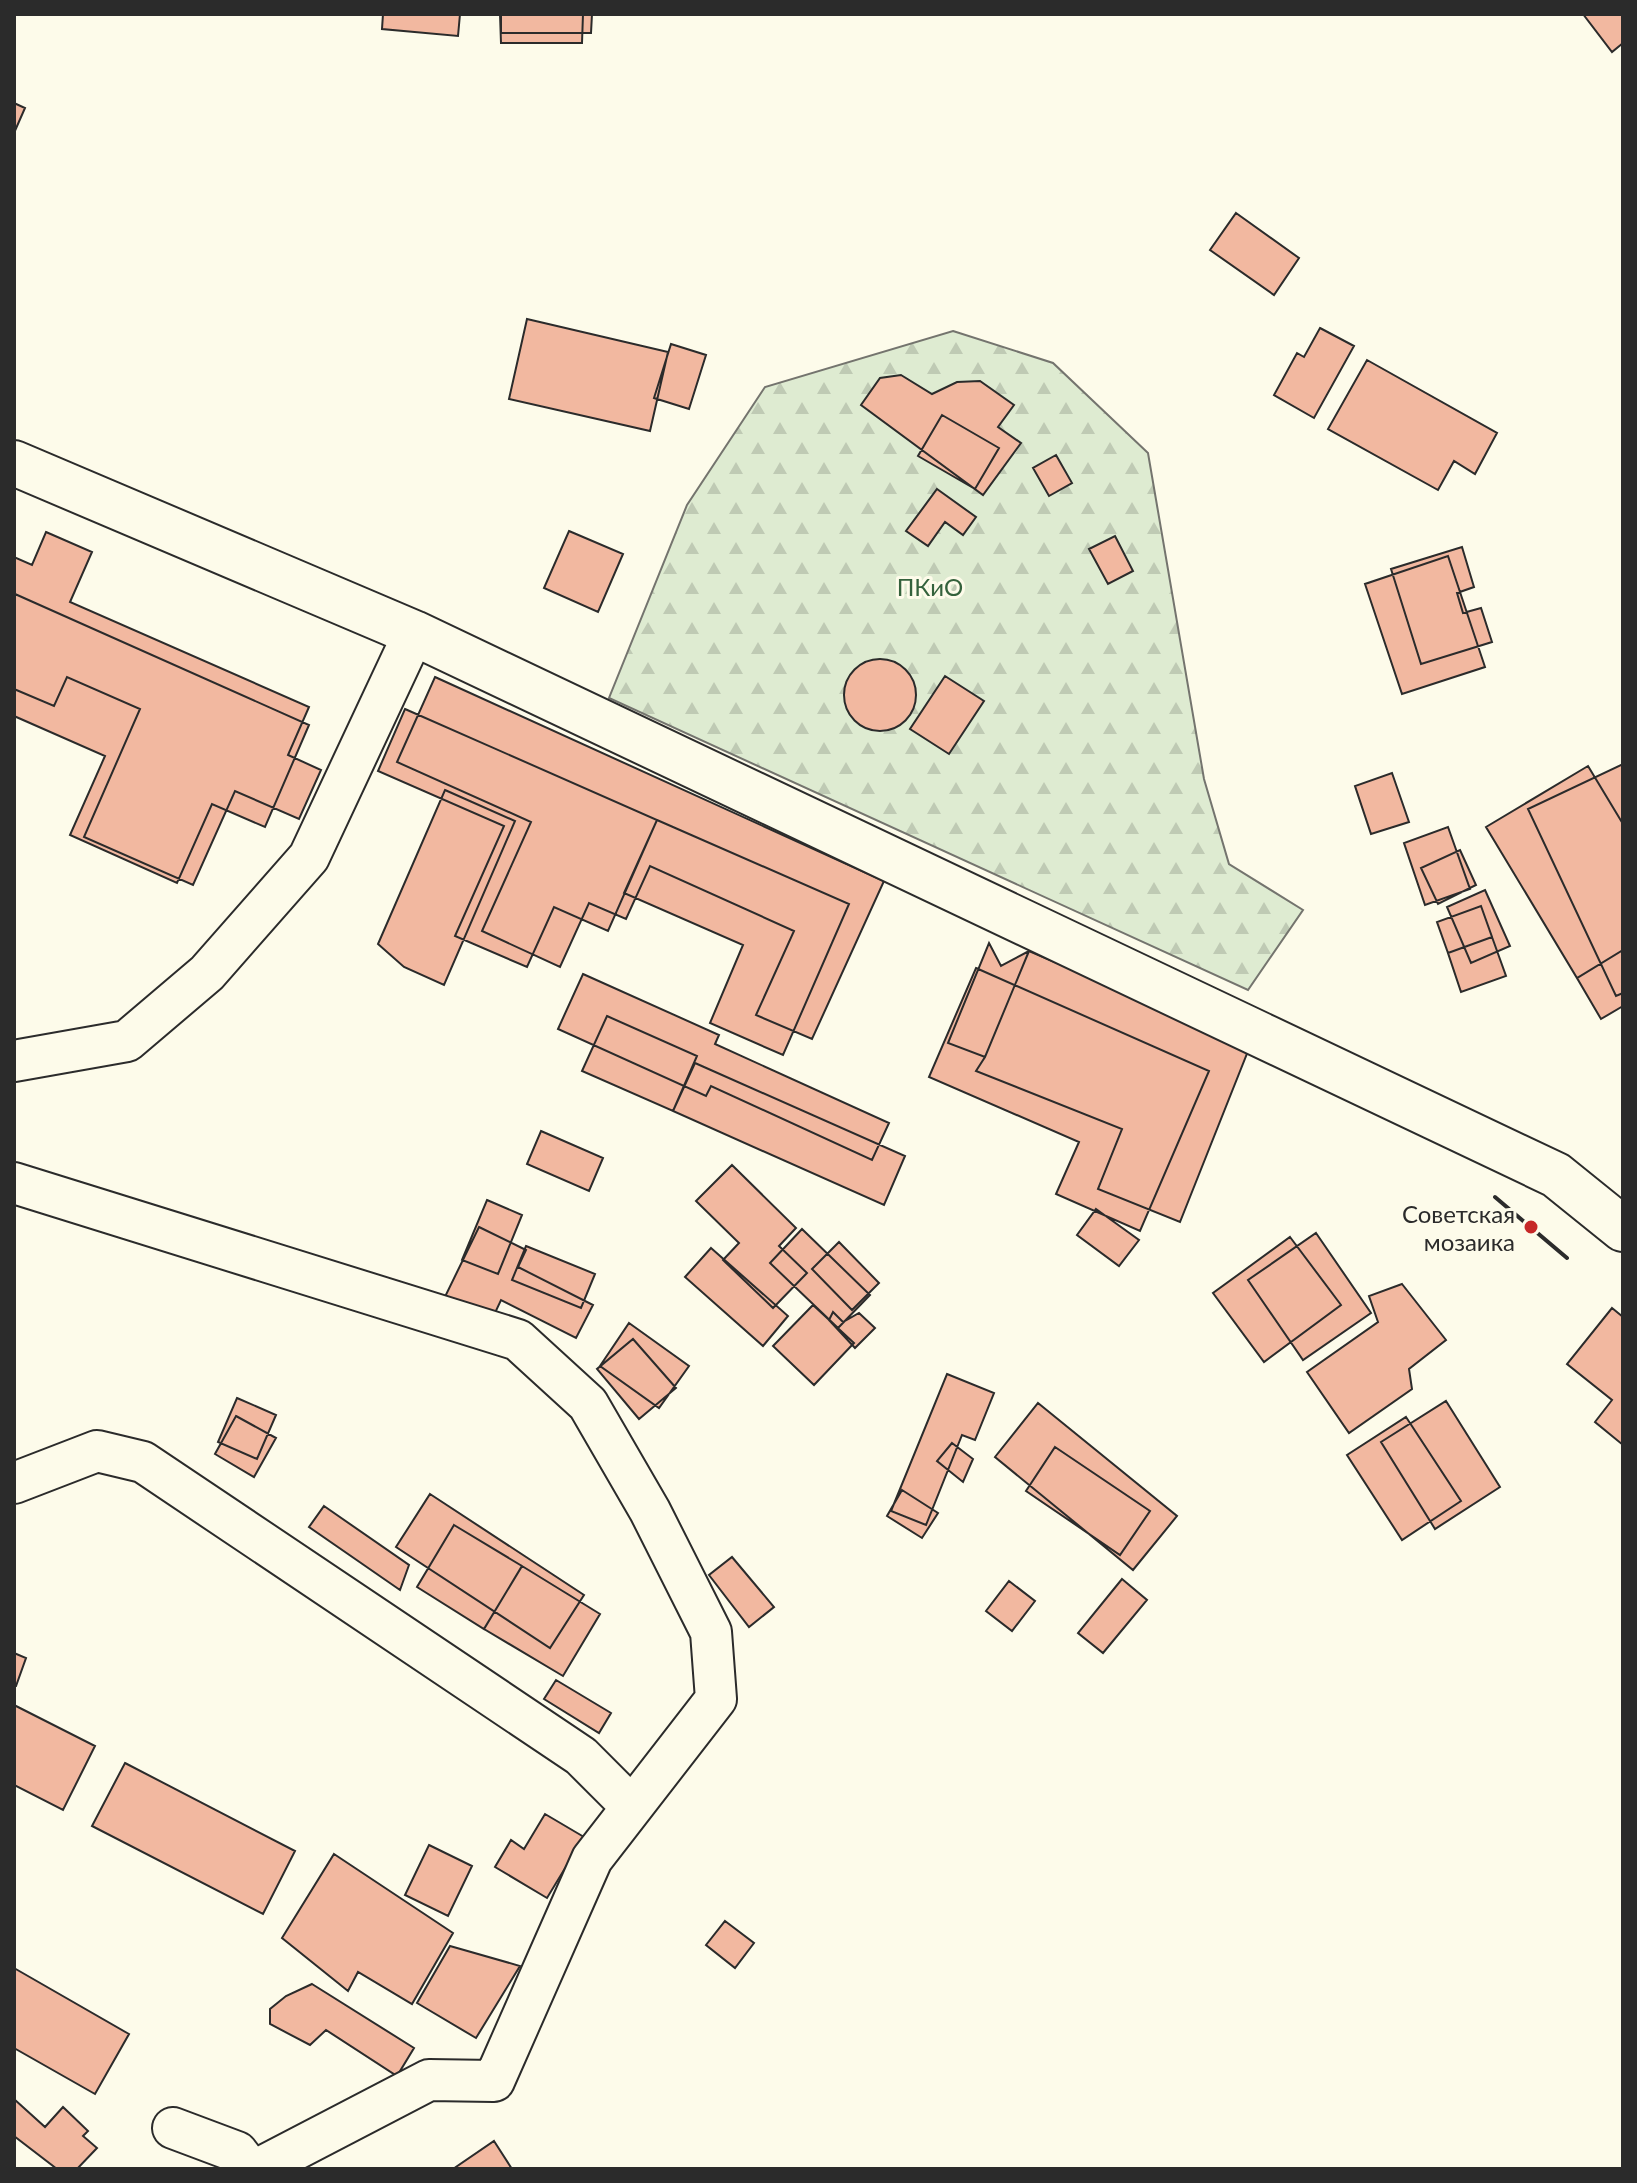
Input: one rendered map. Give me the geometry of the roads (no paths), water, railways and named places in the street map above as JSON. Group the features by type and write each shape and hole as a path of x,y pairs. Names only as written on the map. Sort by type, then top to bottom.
{"street":[{"path":"14,463 414,633 1556,1175 1623,1229"},
{"path":"14,1061 127,1041 207,973 309,857 414,633"},
{"path":"14,1183 518,1340 588,1404 650,1511 711,1632 716,1699 592,1859 494,2081 429,2080 258,2169"},
{"path":"14,1483 97,1451 143,1462 581,1756 632,1807"},
{"path":"173,2128 237,2152 250,2169"}],"place":[{"name":"Советская мозаика","path":"1531,1227"}],"park label":[{"name":"ПКиО","path":"930,586"}]}
